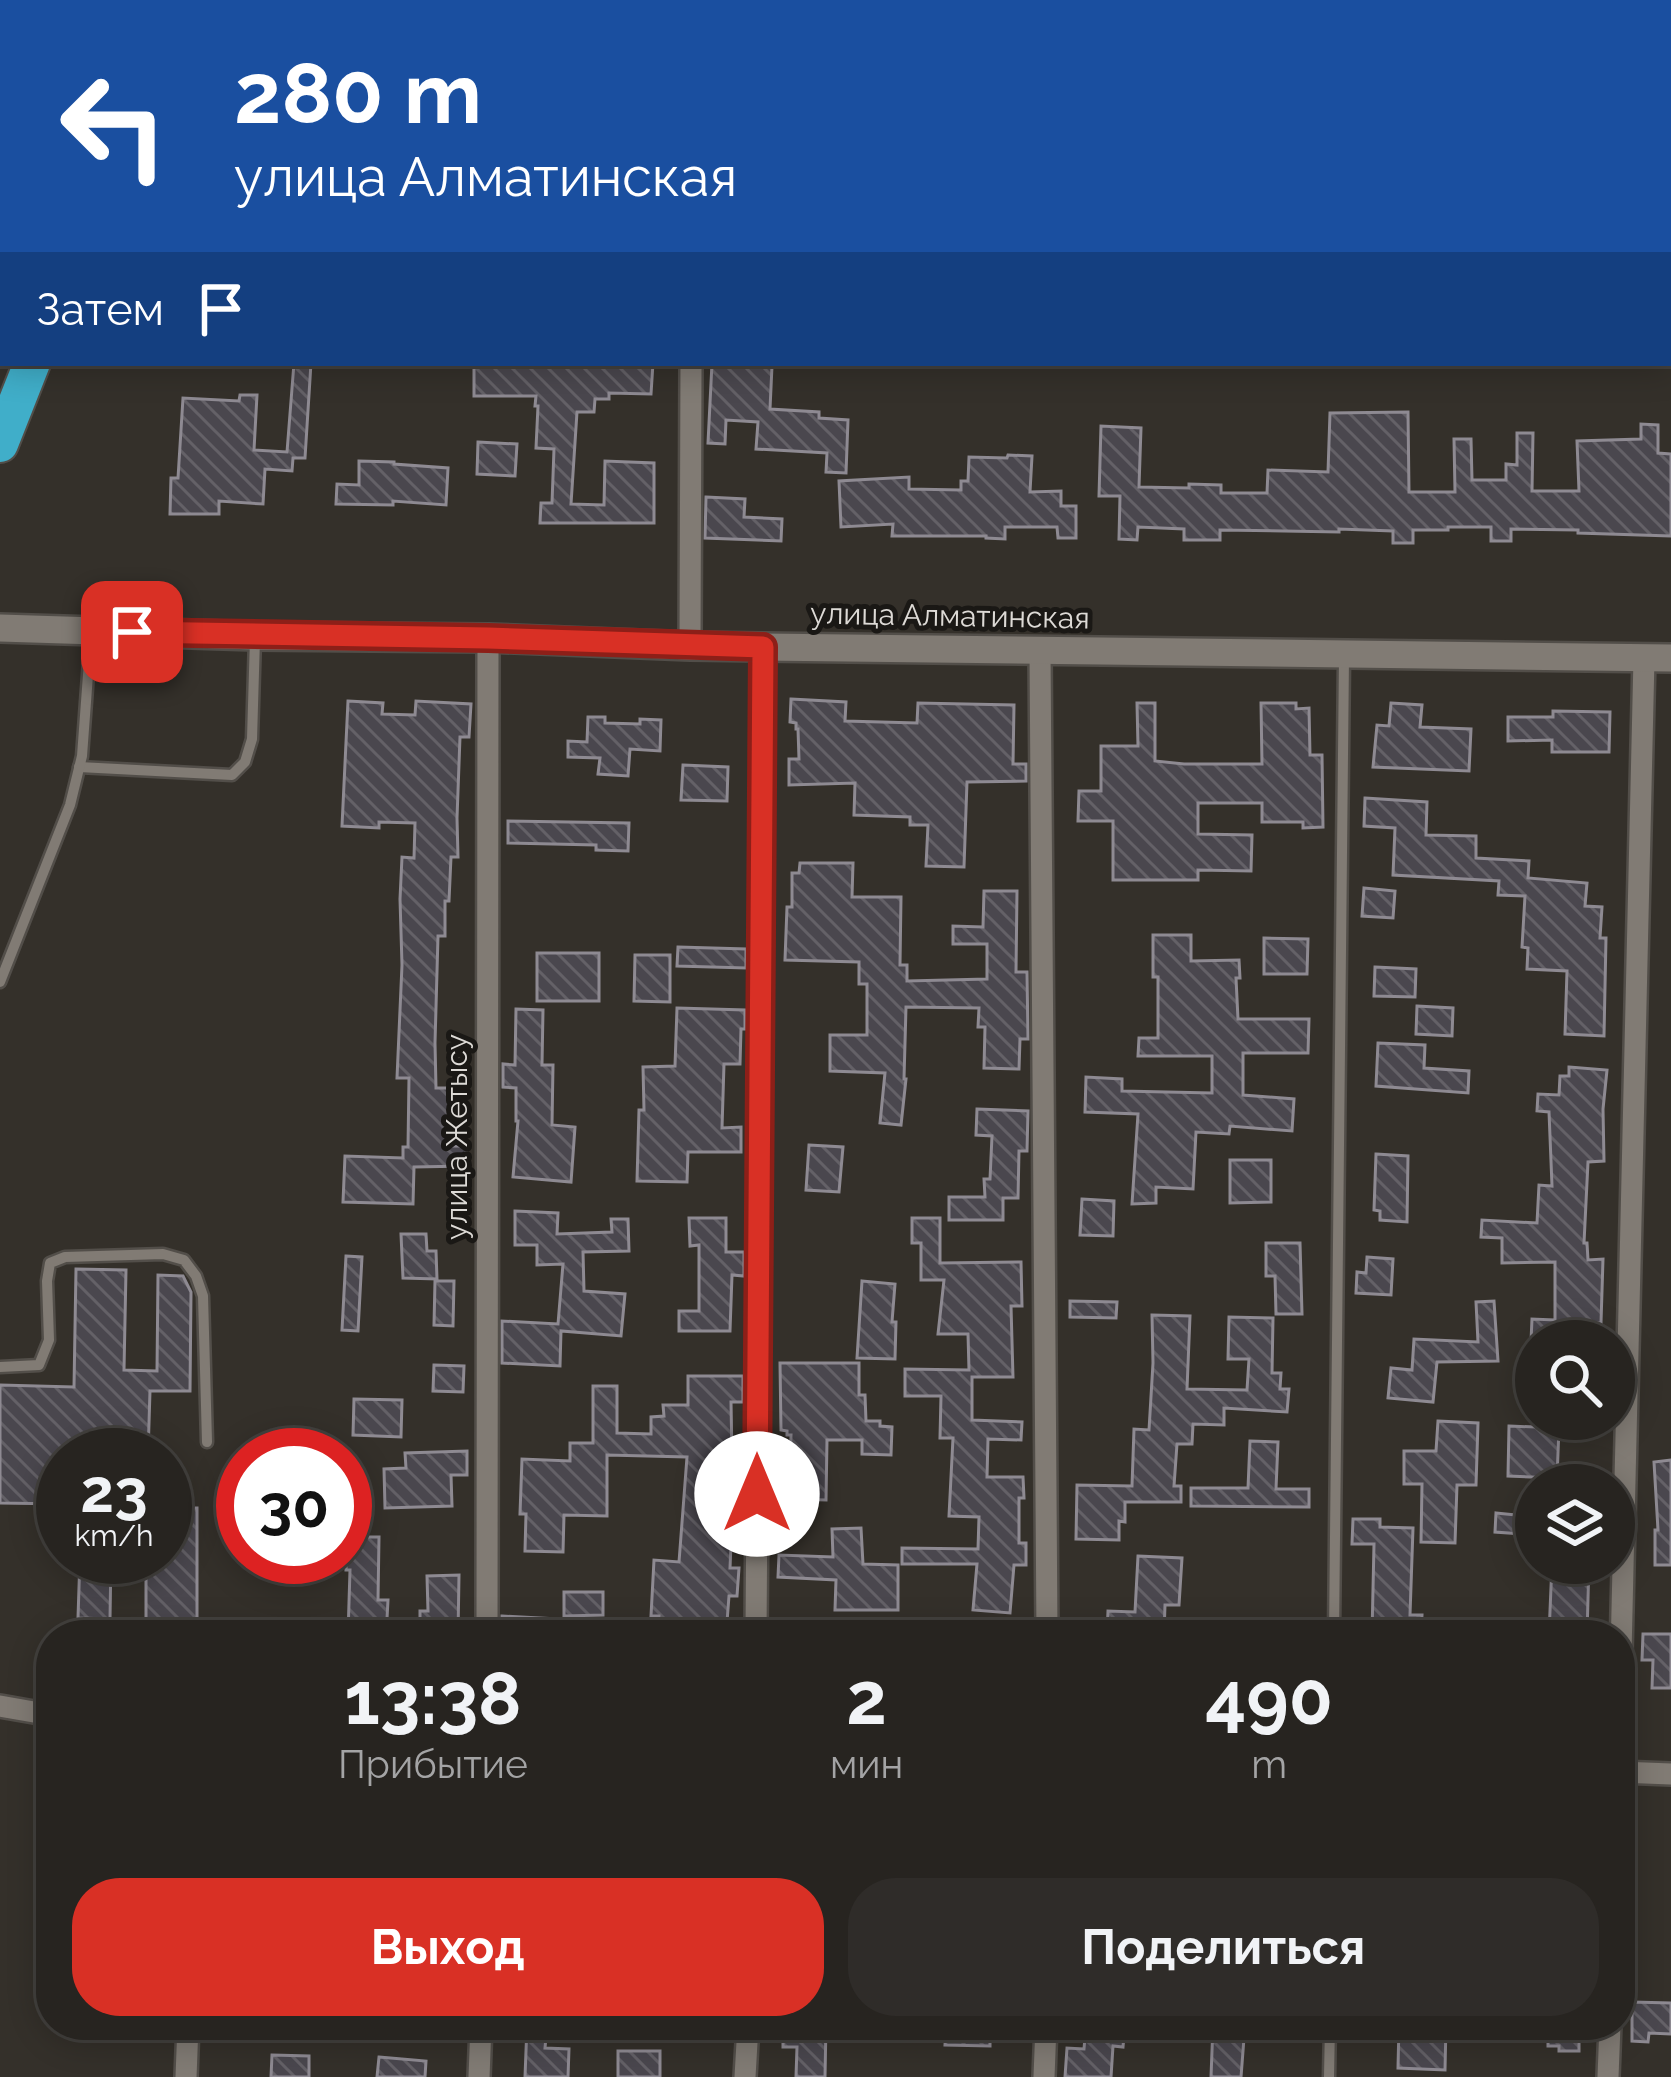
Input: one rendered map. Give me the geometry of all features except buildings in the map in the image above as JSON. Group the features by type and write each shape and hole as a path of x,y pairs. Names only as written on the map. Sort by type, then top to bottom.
{"highway":[{"path":"0,444 31,366"}],"street":[{"path":"690,646 691,366"},
{"name":"улица Алматинская","path":"6,629 690,646 1658,658"},
{"name":"улица Жетысу","path":"487,1620 488,638"},
{"path":"756,1620 763,647"},
{"path":"1040,650 1047,1620"},
{"path":"1623,1620 1658,658"},
{"path":"0,1706 36,1712"},
{"path":"1635,1773 1671,1774"},
{"path":"186,2077 187,2040"},
{"path":"479,2077 480,2040"},
{"path":"746,2077 747,2040"},
{"path":"1044,2077 1045,2040"},
{"path":"1608,2077 1609,2040"}],"lane":[{"path":"0,982 70,805 79,767 92,631"},
{"path":"79,767 232,775 245,762 252,739 255,636"},
{"path":"1334,1620 1344,654"},
{"path":"0,1366 39,1365 49,1340 50,1263 65,1257 163,1254 184,1260 203,1296 206,1442"},
{"path":"1329,2077 1330,2040"}],"route":[{"path":"132,632 763,647 757,1494"}]}
